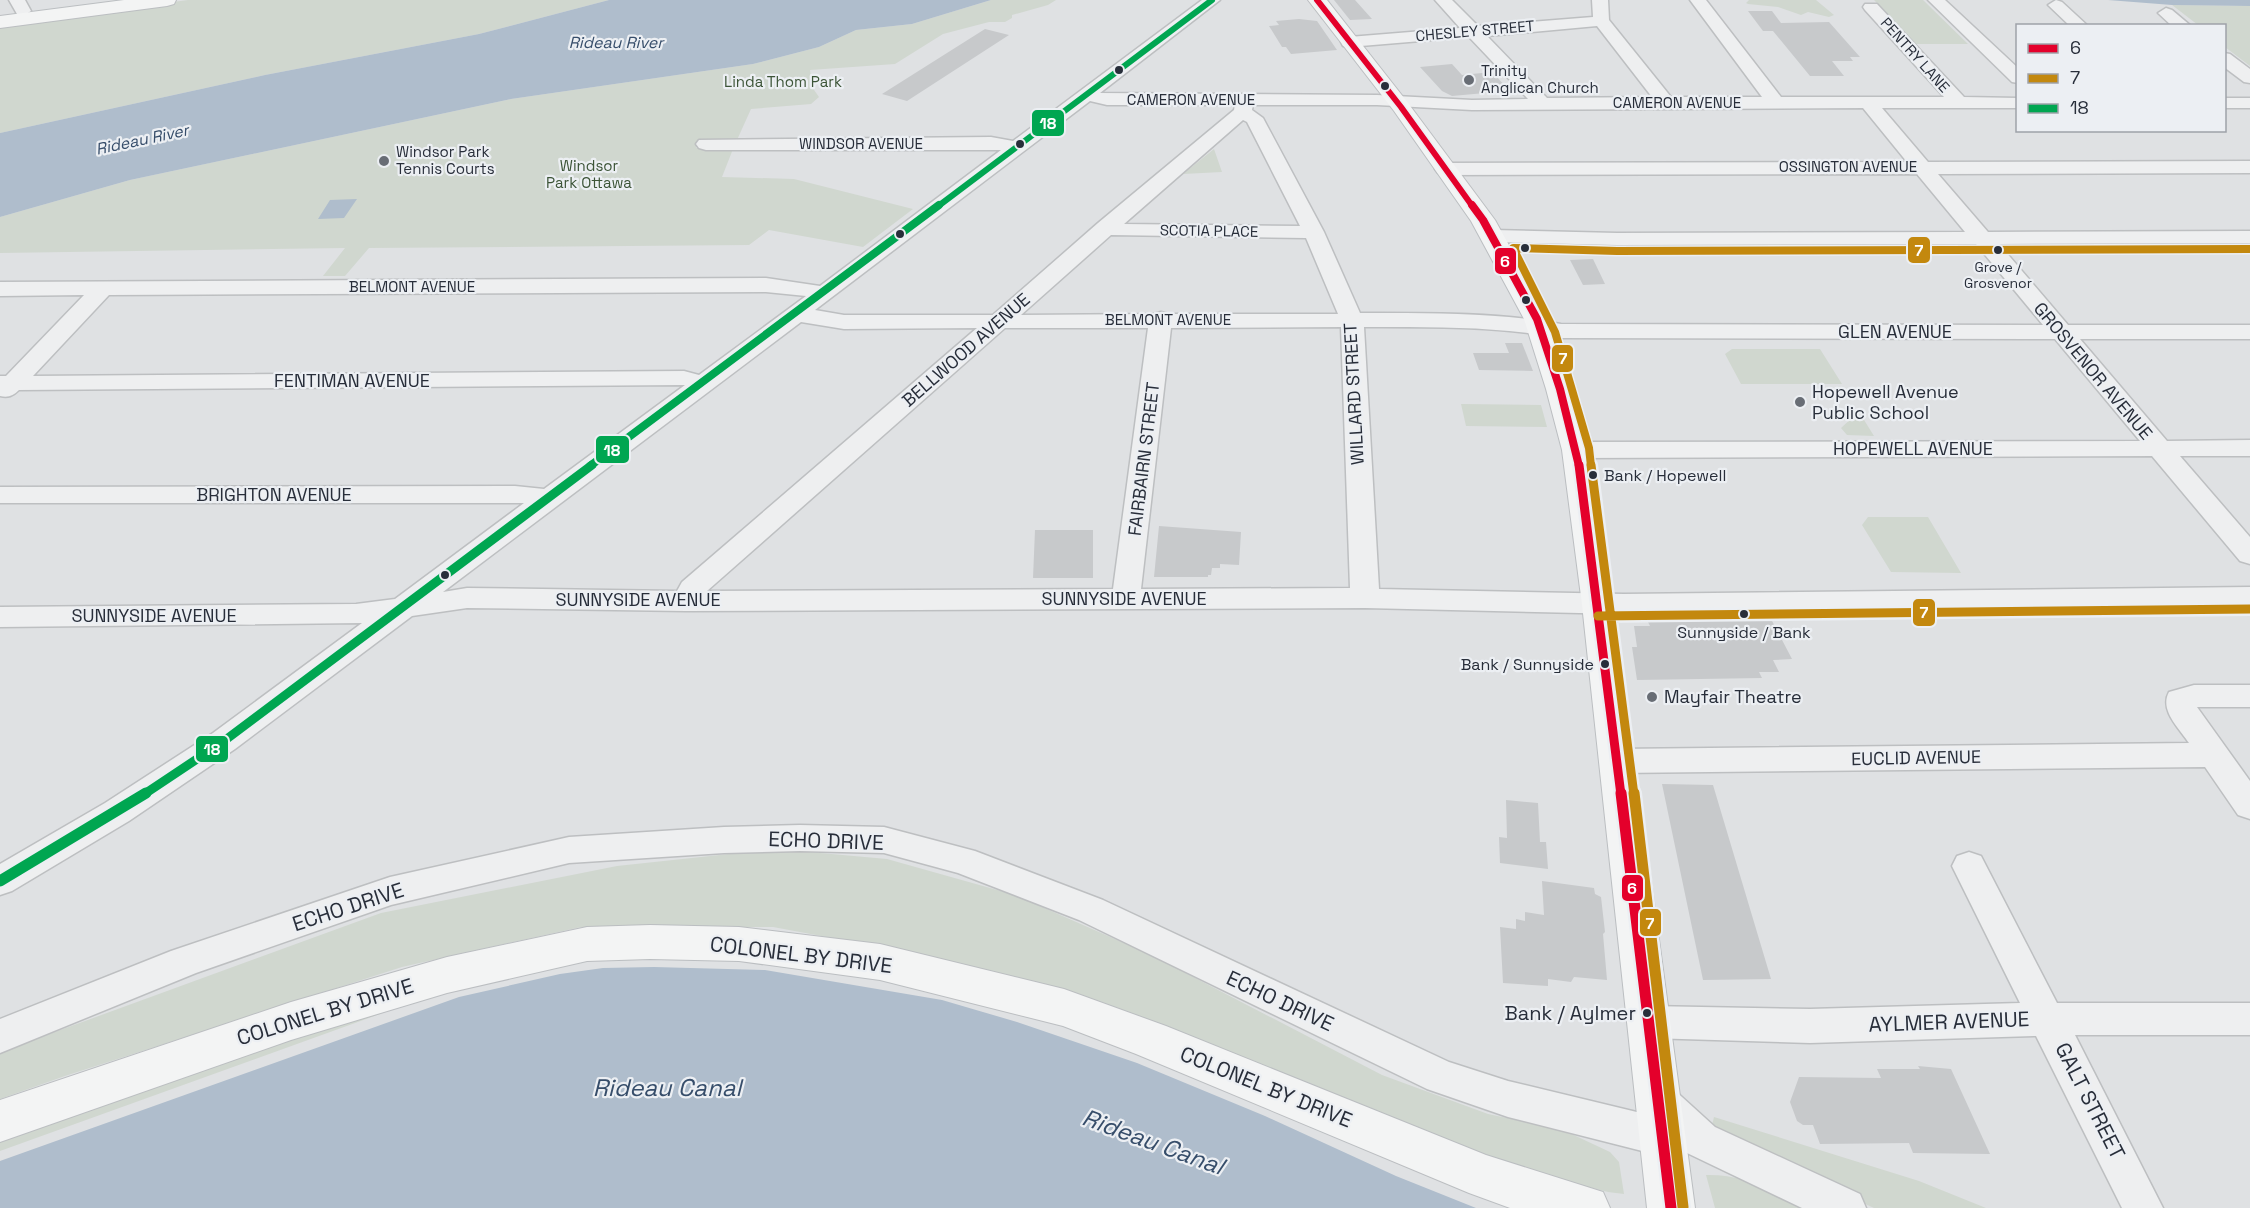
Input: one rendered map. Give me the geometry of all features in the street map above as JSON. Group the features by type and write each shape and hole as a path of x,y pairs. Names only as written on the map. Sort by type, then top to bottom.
{"main road":[{"path":"0,15 20,6 112,0"},
{"path":"0,22 167,0"},
{"path":"1317,0 1396,101 1493,236 1540,326 1577,450 1598,604 1670,1204"},
{"name":"COLONEL BY DRIVE","path":"0,1121 291,1021 447,975 587,944 650,942 739,944 880,962 1064,1008 1151,1040 1485,1177 1586,1208"}],"street":[{"path":"0,881 171,777 404,607 425,588 823,294 1212,0"},
{"path":"1443,0 1500,57 1540,104"},
{"path":"1600,0 1601,21 1666,102"},
{"path":"1698,0 1776,102"},
{"path":"1936,0 2016,76"},
{"path":"2056,5 2078,24"},
{"name":"PENTRY LANE","path":"1871,7 1959,103"},
{"path":"2166,13 2180,24"},
{"name":"CHESLEY STREET","path":"1350,42 1601,21"},
{"path":"2226,60 2250,78"},
{"name":"CAMERON AVENUE","path":"1086,95 1107,100 1243,107 1396,101 1472,105 1666,102 2016,103"},
{"name":"GROSVENOR AVENUE","path":"1868,103 2250,555"},
{"path":"2226,103 2250,103"},
{"name":"BELLWOOD AVENUE","path":"686,601 692,589 1243,107"},
{"name":"WILLARD STREET","path":"1243,107 1254,118 1314,232 1352,320 1354,421 1365,598"},
{"name":"WINDSOR AVENUE","path":"706,144 990,143 1015,147"},
{"name":"OSSINGTON AVENUE","path":"1445,169 2250,167"},
{"name":"SCOTIA PLACE","path":"1105,227 1117,230 1314,232"},
{"path":"1493,236 1617,239 2250,237"},
{"name":"BELMONT AVENUE","path":"0,289 765,285 808,289 823,294"},
{"path":"4,387 103,288"},
{"name":"BELMONT AVENUE","path":"796,314 844,322 1352,320 1469,321 1540,326"},
{"name":"FAIRBAIRN STREET","path":"1126,599 1161,320"},
{"name":"GLEN AVENUE","path":"1540,326 1561,331 1590,332 2250,332"},
{"name":"FENTIMAN AVENUE","path":"4,387 684,378 703,383"},
{"name":"HOPEWELL AVENUE","path":"1577,450 2250,448"},
{"name":"BRIGHTON AVENUE","path":"0,495 522,494 547,498"},
{"name":"SUNNYSIDE AVENUE","path":"0,617 356,614 466,598 686,601 1365,598 1598,604 2250,597"},
{"path":"2250,696 2194,696 2180,700 2181,708 2250,806"},
{"name":"EUCLID AVENUE","path":"1617,761 2214,755"},
{"name":"ECHO DRIVE","path":"0,1036 183,962 390,891 569,850 735,840 800,838 884,840 963,861 1091,910 1440,1077 1508,1099 1659,1118 1846,1208"},
{"name":"GALT STREET","path":"1969,866 2049,1019 2143,1208"},
{"name":"AYLMER AVENUE","path":"1649,1022 1810,1026 2049,1019 2250,1019"}],"green space":[{"path":"188,0 609,0 479,34 265,75 0,133 0,25"},
{"name":"Windsor Park Ottawa","path":"991,0 1056,0 1048,5 1012,15 1012,18 1005,22 989,22 943,34 895,64 810,70 812,87 819,97 811,104 751,109 737,140 700,140 696,148 733,149 722,177 794,179 913,209 863,247 769,230 749,245 369,248 345,276 323,276 345,248 0,253 0,217 130,180 511,99 753,64 819,47 856,30 912,24"},
{"path":"1749,0 1816,0 1834,15 1829,17 1808,12 1801,15 1778,7 1746,3"},
{"path":"1874,0 1923,0 1968,44 1916,44"},
{"path":"2172,5 2250,6 2250,66 2226,48 2226,24 2197,24"},
{"path":"1214,149 1222,172 1183,174"},
{"path":"1732,349 1820,349 1842,384 1741,384 1725,354"},
{"path":"1461,404 1541,405 1547,427 1466,426"},
{"path":"1855,415 1861,415 1874,436 1847,435 1841,428"},
{"path":"1868,517 1928,517 1961,573 1891,572 1862,525"},
{"path":"776,849 887,859 1015,895 1149,954 1382,1075 1488,1114 1563,1130 1610,1152 1619,1162 1624,1194 1512,1168 918,954 773,927 581,927 402,967 0,1099 0,1052 381,913 617,866"},
{"path":"382,1009 380,1014 0,1151 0,1136"},
{"path":"1714,1117 1919,1181 1986,1208 1874,1208 1711,1129"},
{"path":"1706,1175 1734,1177 1748,1181 1775,1190 1814,1208 1715,1208"}],"water":[{"name":"Rideau River","path":"609,0 991,0 912,24 856,30 819,47 753,64 511,99 130,180 0,217 0,133 265,75 479,34"},
{"path":"2108,0 2250,0 2250,6 2172,5"},
{"path":"357,199 344,218 318,219 330,200"},
{"name":"Rideau Canal","path":"603,968 765,970 942,1000 1017,1022 1137,1063 1265,1116 1396,1176 1476,1208 0,1208 0,1161 459,997 560,974"}],"building":[{"path":"1334,0 1355,0 1372,19 1350,20"},
{"path":"1748,11 1772,11 1781,23 1829,22 1860,57 1850,57 1853,61 1832,61 1844,76 1810,76 1773,31 1763,31"},
{"path":"1299,19 1317,21 1337,50 1291,54 1286,47 1282,47 1269,26 1279,25 1276,21"},
{"path":"985,29 1009,35 907,101 882,94"},
{"name":"Trinity Anglican Church","path":"1452,64 1462,75 1492,72 1507,88 1505,88 1507,91 1452,96 1442,91 1420,67"},
{"path":"1593,259 1605,284 1583,285 1570,260"},
{"path":"1505,343 1522,343 1533,371 1479,370 1473,353 1509,353"},
{"path":"1159,526 1241,532 1239,565 1220,564 1220,568 1212,568 1211,575 1208,577 1154,577"},
{"path":"1035,530 1093,530 1093,578 1033,578"},
{"path":"1771,619 1792,659 1773,660 1779,672 1759,672 1762,678 1637,680 1632,647 1637,647 1634,626 1650,626 1648,622 1679,622 1679,620"},
{"path":"1662,784 1713,785 1771,979 1703,980"},
{"path":"1506,800 1538,803 1540,842 1546,842 1548,869 1500,863 1499,837 1507,838"},
{"path":"1542,881 1594,888 1595,894 1601,897 1607,980 1574,977 1571,982 1548,979 1548,986 1503,983 1500,927 1516,929 1516,919 1525,921 1525,912 1544,915"},
{"path":"1918,1066 1951,1069 1990,1154 1913,1153 1909,1143 1820,1144 1813,1125 1803,1125 1797,1121 1790,1102 1799,1077 1881,1078 1877,1069 1920,1069"}],"transit line":[{"name":"18","path":"0,881 117,812 224,741 1212,0"},
{"name":"6","path":"1317,0 1401,107 1483,220 1537,319 1560,389 1577,450 1598,604 1671,1208"},
{"name":"7","path":"1683,1207 1643,861 1589,448 1555,332 1513,248 1617,251 2250,249"},
{"name":"7","path":"1598,616 2250,609"}],"place":[{"name":"Trinity Anglican Church","path":"1469,80"},
{"name":"Windsor Park Tennis Courts","path":"384,161"},
{"name":"Grove / Grosvenor","path":"1998,250"},
{"name":"Hopewell Avenue Public School","path":"1800,402"},
{"name":"Bank / Hopewell","path":"1593,475"},
{"name":"Sunnyside / Bank","path":"1744,614"},
{"name":"Bank / Sunnyside","path":"1605,664"},
{"name":"Mayfair Theatre","path":"1652,697"},
{"name":"Bank / Aylmer","path":"1647,1013"}],"park label":[{"name":"Linda Thom Park","path":"783,82"}]}
